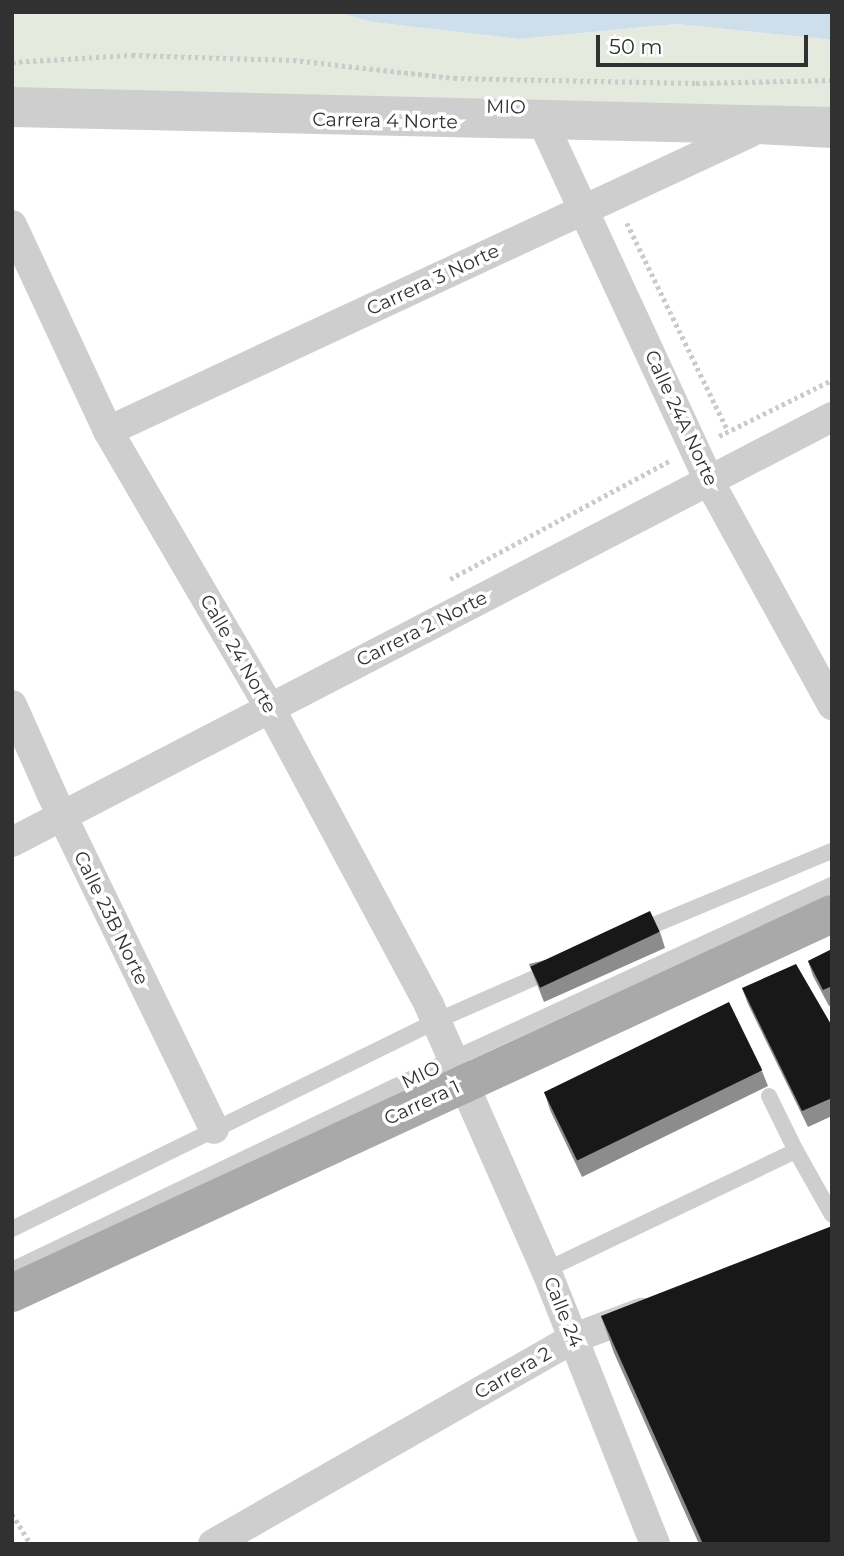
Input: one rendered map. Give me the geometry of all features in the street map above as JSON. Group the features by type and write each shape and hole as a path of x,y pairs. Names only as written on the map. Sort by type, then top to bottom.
{"main road":[{"name":"Carrera 1","path":"12,1293 459,1071 832,914"}],"street":[{"name":"Carrera 4 Norte","path":"12,112 758,129 832,133"},
{"name":"Calle 24A Norte","path":"544,125 709,481 832,705"},
{"name":"Carrera 3 Norte","path":"108,432 758,129"},
{"name":"Calle 24 Norte","path":"12,225 108,432 270,708 436,1021 459,1071"},
{"name":"Carrera 2 Norte","path":"12,842 832,417"},
{"name":"Calle 23B Norte","path":"12,705 62,816 214,1129"},
{"name":"Calle 24","path":"459,1071 546,1270 655,1544"},
{"name":"Carrera 2","path":"213,1544 574,1339 664,1304"}],"lane":[{"name":"MIO","path":"12,95 832,115"},
{"path":"625,937 832,851"},
{"name":"MIO","path":"12,1270 459,1071 832,885"},
{"path":"12,1229 436,1021 561,966"},
{"path":"769,1096 796,1152 832,1215"},
{"path":"546,1270 796,1152"}],"path":[{"path":"12,62 132,55 293,60 454,78 696,83 832,80"},
{"path":"637,219 625,224 727,432 832,380"},
{"path":"12,1514 31,1544"}],"shaded area":[{"path":"12,12 336,12 372,22 519,39 677,24 832,40 832,115 12,95"}],"water":[{"path":"336,12 832,12 832,40 677,24 519,39 372,22"}],"building":[{"path":"650,911 660,932 540,988 530,967"},
{"path":"832,949 832,986 823,990 808,961"},
{"path":"796,964 832,1026 832,1098 802,1111 742,988"},
{"path":"729,1002 762,1070 577,1161 544,1092"},
{"path":"832,1226 832,1544 703,1544 601,1316"}]}
